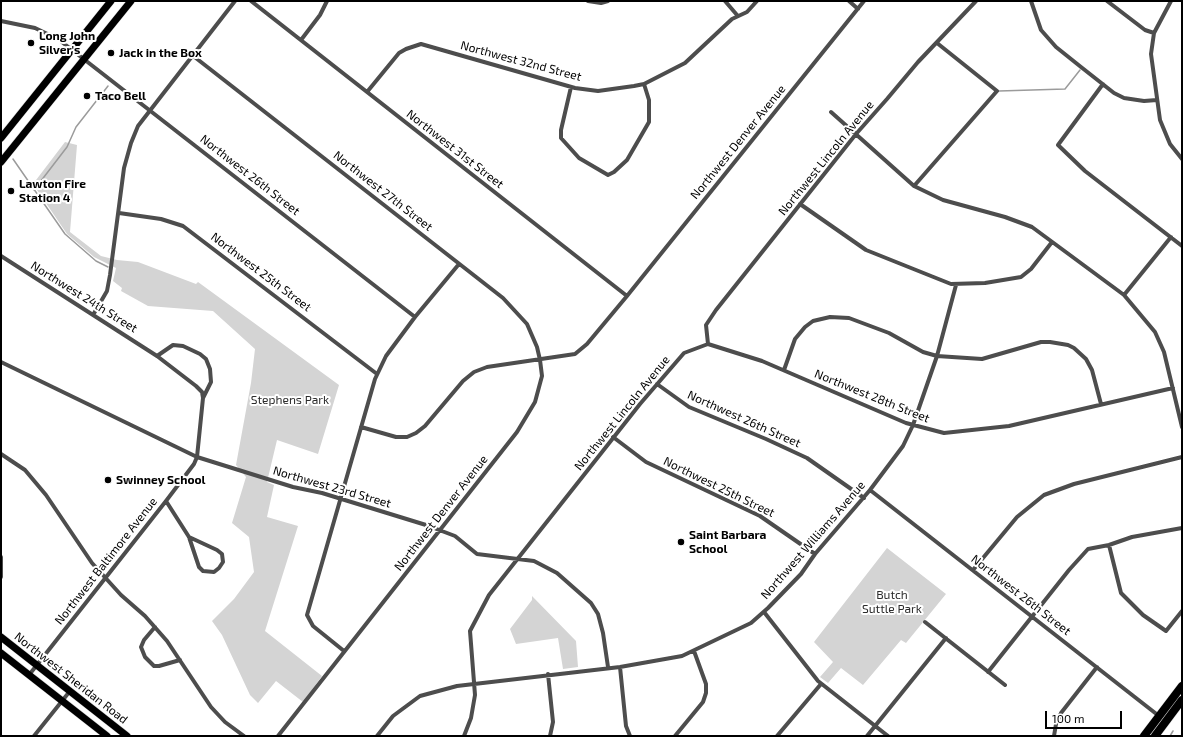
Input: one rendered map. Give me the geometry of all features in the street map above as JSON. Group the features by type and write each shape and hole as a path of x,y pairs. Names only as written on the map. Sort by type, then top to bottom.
{"highway":[{"path":"1144,736 1182,686"},
{"path":"1157,734 1182,700"},
{"path":"1157,734 1159,716"}],"main road":[{"path":"1,138 111,1"},
{"path":"1,162 131,1"},
{"name":"Northwest Sheridan Road","path":"1,637 127,736"},
{"name":"Northwest Sheridan Road","path":"1,653 107,736"}],"street":[{"path":"94,315 106,291 119,213 124,168 131,142 138,126 235,1"},
{"name":"Northwest 31st Street","path":"251,1 627,296"},
{"path":"301,40 320,15 327,1"},
{"path":"588,1 601,3 608,1"},
{"path":"725,1 737,15"},
{"name":"Northwest 32nd Street","path":"367,92 399,53 421,44 571,87 598,91 644,84 685,63 737,15 747,12 757,1"},
{"path":"849,1 858,9"},
{"name":"Northwest Denver Avenue","path":"627,296 864,1"},
{"name":"Northwest Lincoln Avenue","path":"474,683 470,631 488,595 613,437 684,353 708,344 706,325 800,204 856,134 888,99 918,62 976,1"},
{"path":"1031,1 1041,30 1046,37 1103,84 1124,98 1144,101 1157,100"},
{"path":"1107,1 1145,30 1154,33"},
{"path":"1171,1 1154,33 1151,54 1160,120 1170,144 1182,159"},
{"name":"Northwest 26th Street","path":"1,21 26,25 48,33 72,50 415,317"},
{"path":"914,186 997,91 937,43"},
{"name":"Northwest 27th Street","path":"192,55 503,298 527,324 537,347 540,360"},
{"path":"571,87 561,130 561,138 579,158 608,175 614,172 627,160 649,122 649,100 644,84"},
{"path":"1103,84 1058,145 1086,171 1182,246"},
{"path":"831,112 914,186 943,200 1005,217 1032,227 1124,295 1155,332 1164,352 1182,427"},
{"path":"800,204 866,250 956,285 985,283 1021,277 1031,269 1052,242"},
{"name":"Northwest 25th Street","path":"119,213 161,219 183,226 377,374"},
{"path":"1124,295 1171,237"},
{"name":"Northwest 24th Street","path":"1,256 157,356 196,386 202,392 203,398"},
{"path":"344,651 313,626 307,615 361,426 377,374 386,356 415,317 459,264"},
{"name":"Northwest Williams Avenue","path":"474,683 620,666 682,656 751,623 764,612 801,574 815,554 864,498 903,446 913,425 937,356 956,285"},
{"path":"361,426 396,437 416,433 425,426 463,381 474,372 487,367 575,354 627,296"},
{"path":"784,370 795,339 805,327 813,321 830,317 850,318 889,333 923,352 937,356 982,359 1040,342 1068,345 1074,348 1086,359 1092,370 1101,404"},
{"name":"Northwest 28th Street","path":"708,344 762,360 913,425 944,433 1008,426 1173,388"},
{"path":"157,356 173,345 183,346 200,354 206,359 210,369 211,382 203,398 197,457"},
{"name":"Northwest Denver Avenue","path":"278,736 527,417 535,402 542,376 540,360"},
{"name":"Northwest 23rd Street","path":"1,362 197,457 293,487 340,498 440,530 455,536 477,554 534,561 557,573 591,603 600,620 608,667"},
{"name":"Northwest 26th Street","path":"657,384 689,407 807,458 864,498"},
{"name":"Northwest 25th Street","path":"613,437 646,462 760,516 815,554"},
{"path":"1,454 25,470 46,495 92,564 167,641 211,707 225,722 244,736"},
{"name":"Northwest Baltimore Avenue","path":"29,675 166,501 194,464 197,457"},
{"path":"973,570 1017,517 1044,495 1074,484 1182,457"},
{"name":"Northwest 26th Street","path":"870,490 1159,716"},
{"path":"166,501 189,537 199,567 203,571 214,572 219,568 223,562 222,554 218,550 189,537"},
{"path":"988,672 1088,549 1109,545 1132,537 1182,528"},
{"path":"1109,545 1121,593 1143,615 1166,631 1182,611"},
{"path":"1,557 1,577"},
{"path":"764,612 821,684 888,736"},
{"path":"925,622 1005,685"},
{"path":"155,627 144,640 141,647 145,657 154,666 180,660"},
{"path":"867,736 946,638"},
{"path":"675,736 703,702 706,693 706,684 694,651"},
{"path":"620,666 626,726 630,736"},
{"path":"1054,736 1056,724 1061,713 1097,667"},
{"path":"548,674 553,722 550,736"},
{"path":"377,736 393,716 420,696 474,683 475,695 471,718 464,736"},
{"path":"777,736 821,684"},
{"path":"34,736 70,691"}],"green space":[{"name":"Stephens Park","path":"65,142 77,145 70,232 101,256 117,260 138,262 196,284 198,282 339,385 318,454 277,440 267,482 274,485 267,517 298,526 265,631 322,676 303,702 276,681 258,703 250,695 222,635 212,621 234,599 254,572 249,537 232,523 246,477 236,465 251,383 255,349 213,311 148,306 121,291 122,288 113,281 116,268 94,257 67,234 33,184"},
{"name":"Butch Suttle Park","path":"887,548 946,594 906,643 901,640 863,685 841,668 828,683 820,677 833,662 814,642"},
{"path":"532,596 576,641 578,667 563,669 558,638 516,644 510,629 532,600"}],"waterway":[{"path":"999,91 1065,89 1080,70"},
{"path":"34,190 67,147 76,127 108,86"},
{"path":"13,159 65,234 96,261 108,267"},
{"path":"1170,736 1173,731"}],"place":[{"name":"Long John Silver's","path":"31,43"},
{"name":"Jack in the Box","path":"111,53"},
{"name":"Taco Bell","path":"87,96"},
{"name":"Lawton Fire Station 4","path":"11,191"},
{"name":"Swinney School","path":"108,480"},
{"name":"Saint Barbara School","path":"681,542"}]}
